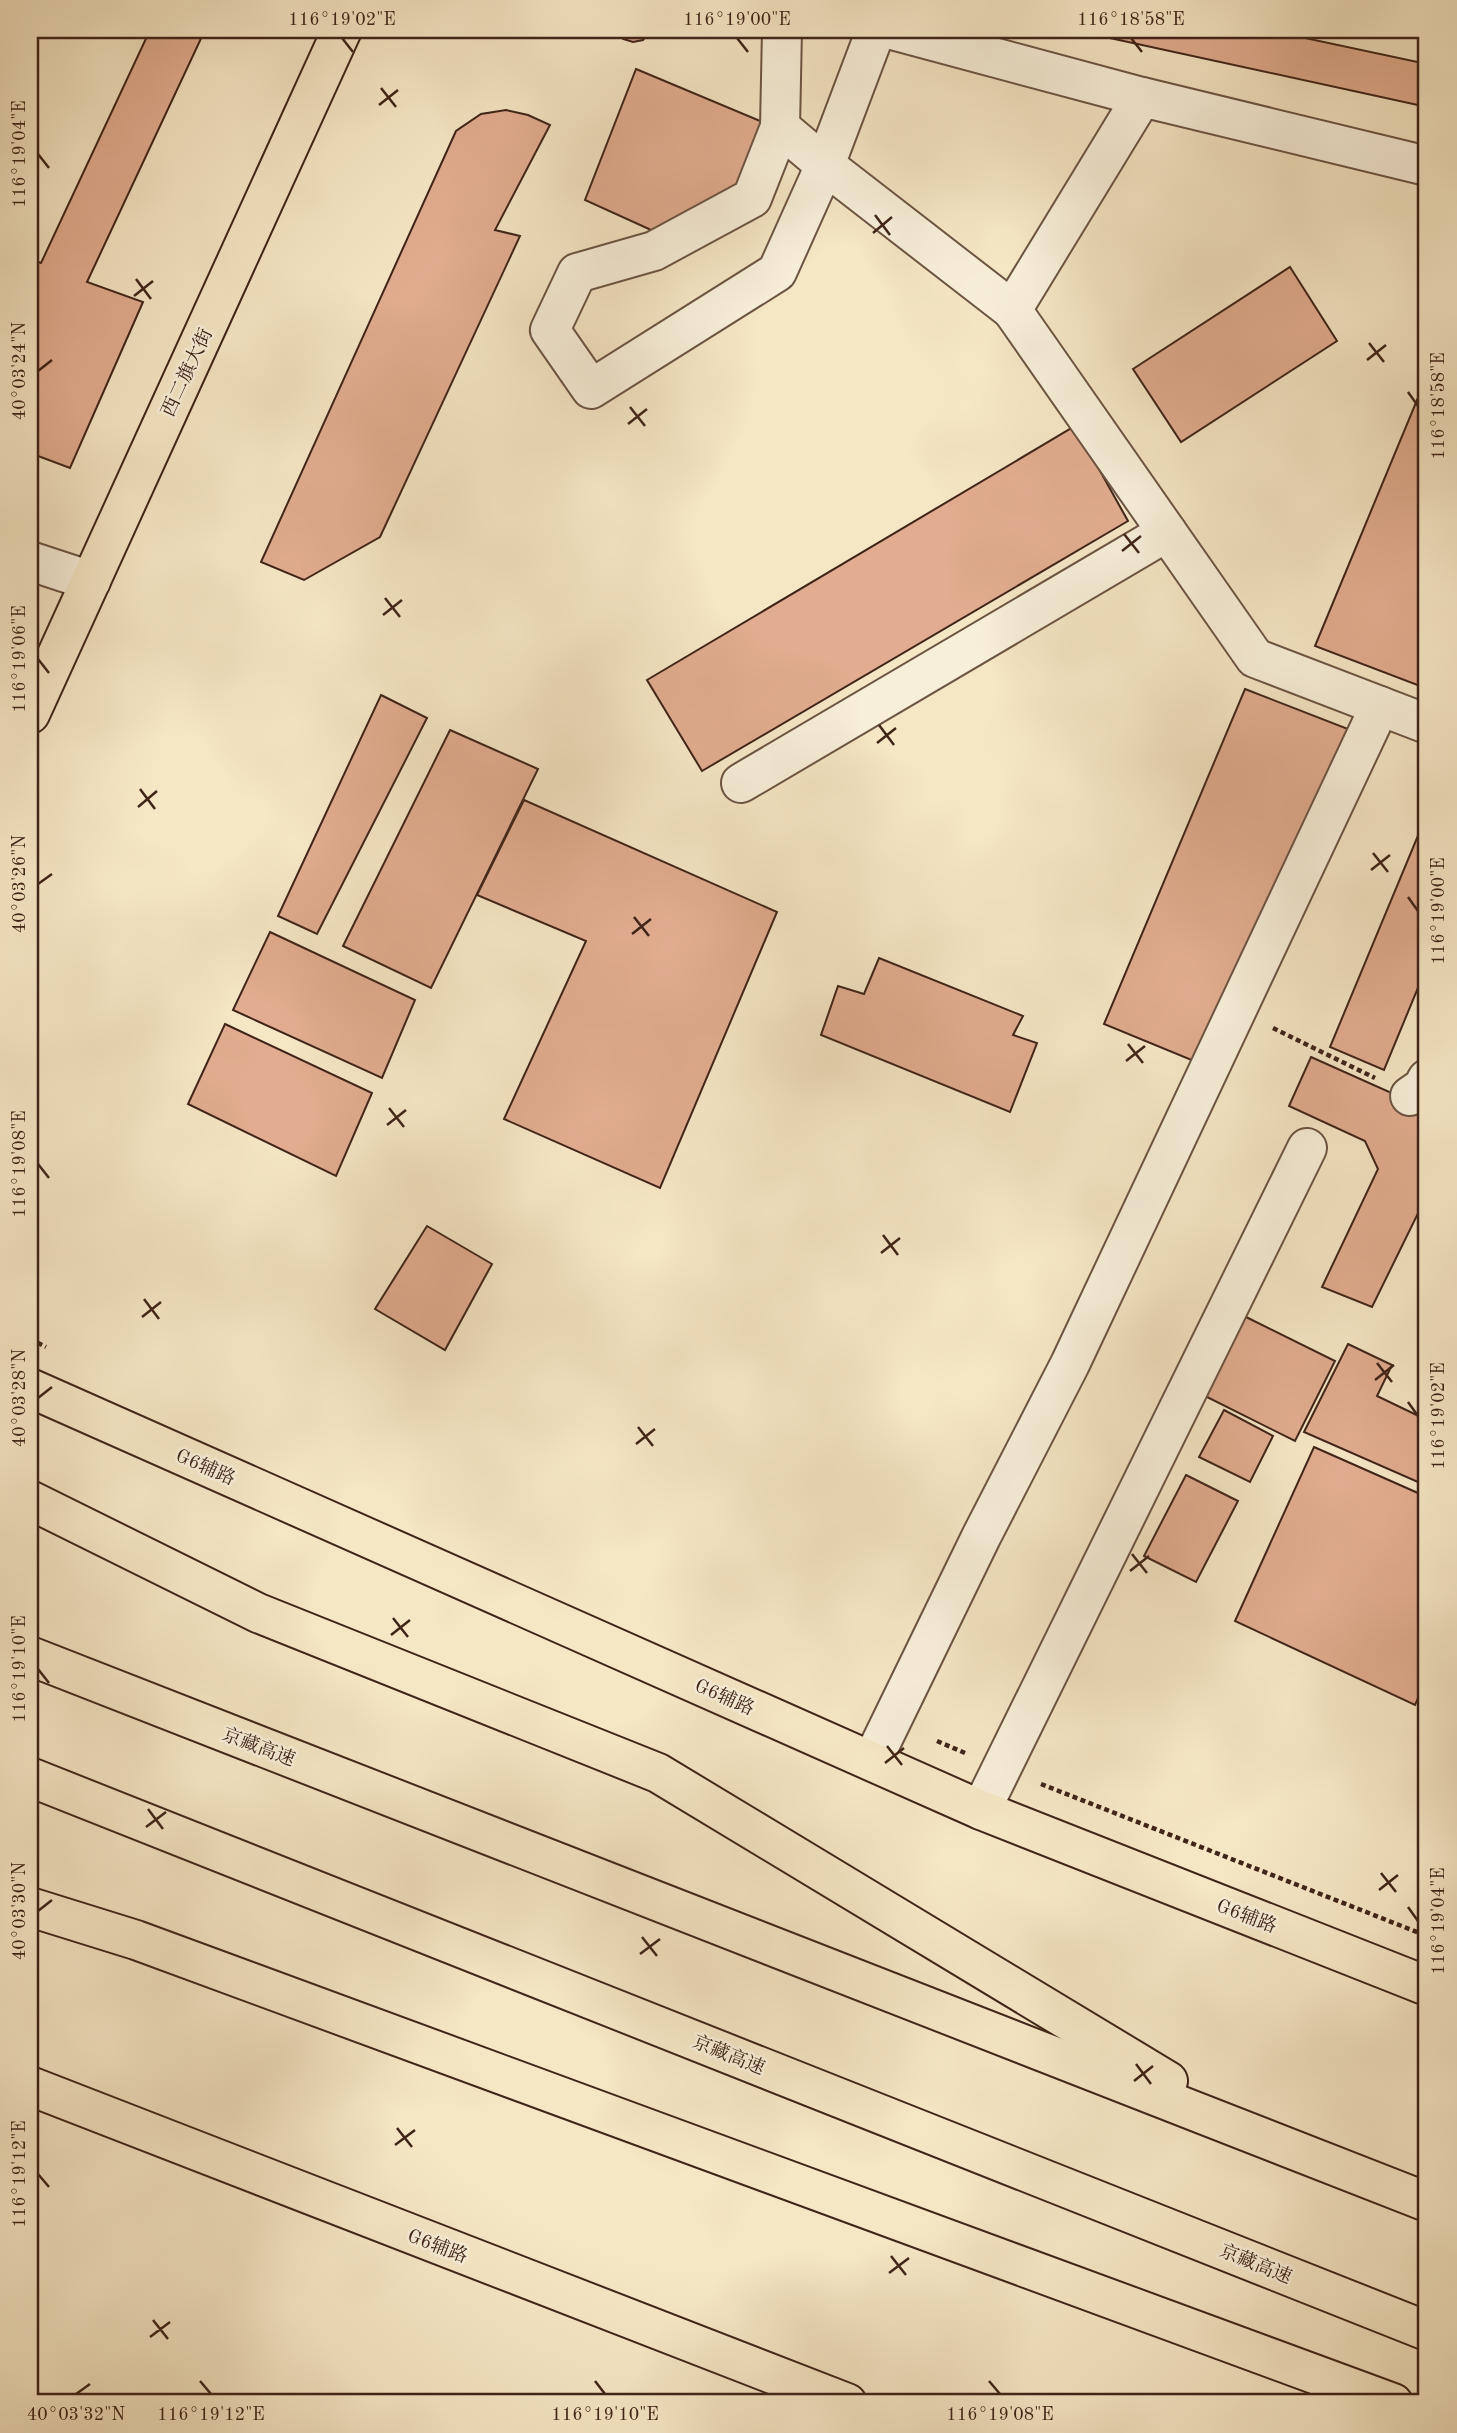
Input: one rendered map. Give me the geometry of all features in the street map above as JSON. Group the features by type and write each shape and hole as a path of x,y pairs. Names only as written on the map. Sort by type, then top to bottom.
{"main road":[{"name":"西二旗大街","path":"30,714 342,30"},
{"name":"G6辅路","path":"30,1388 981,1810 1427,1986"},
{"path":"30,1500 258,1613 658,1773 1260,2136"},
{"name":"京藏高速","path":"30,1656 1427,2202"},
{"name":"京藏高速","path":"30,1777 1427,2331"},
{"path":"30,1906 149,1945 1393,2403"},
{"name":"G6辅路","path":"30,2086 847,2403"}],"street":[{"path":"782,30 780,127 752,198 653,251 576,273 550,330 591,389 777,272 824,165 877,30"},
{"path":"892,30 1142,97 1427,166"},
{"path":"1012,310 1142,97"},
{"path":"780,127 824,165 1012,310 1255,658 1427,724"},
{"path":"741,783 1167,532"},
{"path":"30,561 91,581"},
{"path":"872,1761 981,1537 1070,1364 1380,706"},
{"path":"981,1810 1307,1148"}],"path":[{"path":"1237,1010 1422,1089"},
{"path":"30,1339 54,1350"},
{"path":"891,1721 1001,1768 1427,1936"}],"building":[{"path":"150,30 205,30 87,282 143,302 70,468 30,453 30,259 41,263"},
{"path":"617,30 651,30 643,40 633,42 623,39"},
{"path":"1073,30 1268,30 1427,64 1427,107"},
{"path":"636,69 765,123 737,198 671,239 585,200"},
{"path":"506,110 528,115 550,125 495,230 520,236 380,537 304,580 261,562 456,131 481,114"},
{"path":"1290,267 1337,341 1181,442 1133,369"},
{"path":"1427,376 1427,668 1420,686 1315,646"},
{"path":"1075,426 1128,521 702,771 647,680"},
{"path":"1245,689 1348,729 1206,1066 1104,1024"},
{"path":"381,695 427,718 317,934 278,916"},
{"path":"450,730 538,769 431,988 343,946"},
{"path":"524,800 777,912 660,1188 504,1119 586,941 477,895"},
{"path":"1427,814 1427,966 1384,1070 1330,1047"},
{"path":"270,932 415,1000 382,1078 233,1010"},
{"path":"879,958 1023,1016 1013,1035 1037,1043 1010,1112 821,1035 838,986 864,994"},
{"path":"225,1024 372,1093 336,1176 188,1104"},
{"path":"1311,1057 1423,1107 1427,1112 1427,1195 1372,1307 1322,1287 1378,1169 1365,1141 1289,1106"},
{"path":"427,1226 492,1264 445,1350 375,1309"},
{"path":"1244,1316 1335,1361 1295,1441 1205,1396"},
{"path":"1348,1344 1392,1365 1377,1396 1427,1420 1427,1486 1304,1432"},
{"path":"1224,1410 1273,1436 1250,1482 1199,1457"},
{"path":"1314,1447 1427,1497 1427,1678 1415,1705 1235,1621"},
{"path":"1186,1475 1238,1501 1196,1582 1144,1556"}]}
